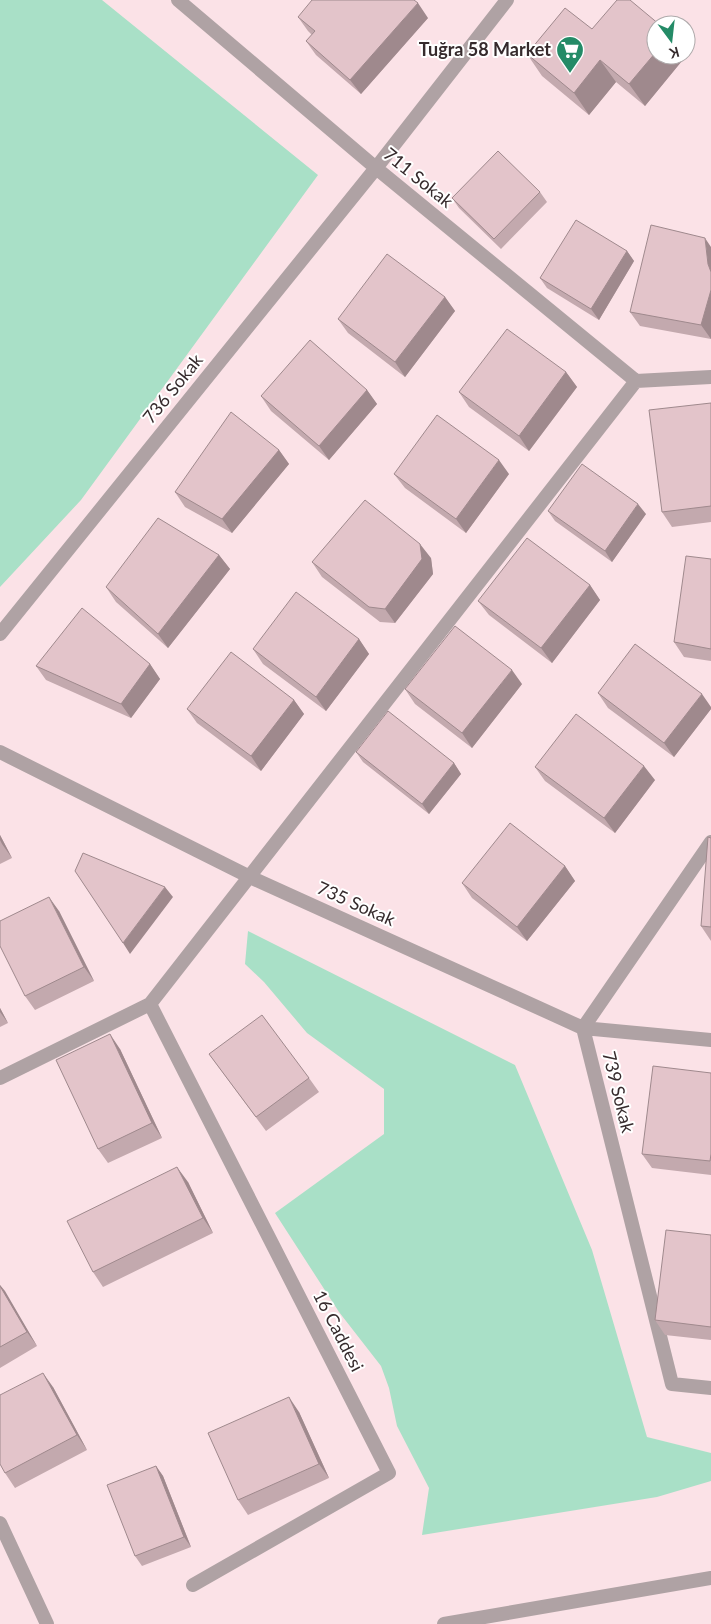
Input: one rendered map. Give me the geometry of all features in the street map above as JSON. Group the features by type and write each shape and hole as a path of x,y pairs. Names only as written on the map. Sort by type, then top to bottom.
{"street":[{"name":"711 Sokak","path":"178,0 376,168 636,381"},
{"name":"736 Sokak","path":"0,634 376,168 507,0"},
{"path":"0,1078 150,1004 636,381 711,377"},
{"name":"735 Sokak","path":"0,752 250,876 583,1028 711,1040"},
{"path":"583,1028 711,842"},
{"name":"16 Caddesi","path":"150,1004 389,1473 194,1584"},
{"name":"739 Sokak","path":"583,1028 672,1384 711,1388"},
{"path":"0,1523 47,1624"},
{"path":"444,1624 711,1578"}],"green space":[{"path":"0,0 102,0 318,175 81,500 0,587"},
{"path":"248,931 515,1065 592,1250 647,1437 711,1453 711,1481 657,1497 422,1535 429,1488 397,1426 389,1388 381,1366 339,1312 275,1213 384,1134 384,1089 307,1033 264,982 245,964"}],"building":[{"path":"312,0 414,0 418,3 350,80 306,41 315,31 298,17"},
{"path":"617,0 630,0 648,15 646,15 646,64 629,84 600,60 574,93 527,54 565,8 592,29"},
{"path":"498,151 540,192 494,239 452,198"},
{"path":"576,220 627,251 591,309 540,278"},
{"path":"651,225 705,238 708,264 711,272 711,290 701,325 630,312"},
{"path":"387,254 445,297 395,362 338,319"},
{"path":"507,329 566,372 519,436 459,392"},
{"path":"310,340 367,390 319,446 261,396"},
{"path":"711,403 711,506 662,512 649,410"},
{"path":"231,412 279,450 222,519 175,492"},
{"path":"437,415 499,460 456,519 394,474"},
{"path":"582,464 638,504 605,551 548,511"},
{"path":"365,500 420,544 422,559 385,609 369,607 312,562"},
{"path":"158,518 219,555 158,634 106,587"},
{"path":"527,538 590,585 541,648 478,601"},
{"path":"686,556 711,559 711,649 674,642"},
{"path":"296,592 359,639 316,697 253,649"},
{"path":"82,608 150,664 121,704 36,666"},
{"path":"455,626 512,670 462,733 405,689"},
{"path":"635,644 702,694 664,743 598,693"},
{"path":"231,652 294,700 251,756 187,709"},
{"path":"388,711 454,763 422,804 356,752"},
{"path":"576,714 644,766 604,818 535,767"},
{"path":"510,823 565,866 517,927 462,883"},
{"path":"708,837 711,838 711,927 701,926"},
{"path":"83,853 165,887 123,943 75,871"},
{"path":"49,897 84,967 25,996 0,946 0,921"},
{"path":"262,1015 309,1078 256,1117 209,1054"},
{"path":"110,1034 152,1123 98,1149 56,1060"},
{"path":"653,1066 711,1073 710,1161 642,1154"},
{"path":"177,1167 203,1218 93,1272 67,1221"},
{"path":"666,1230 711,1235 711,1327 655,1320"},
{"path":"0,1286 27,1332 0,1347"},
{"path":"43,1373 77,1435 5,1473 0,1464 0,1395"},
{"path":"289,1397 319,1464 238,1500 208,1433"},
{"path":"156,1466 184,1537 135,1556 107,1485"}],"place":[{"name":"Tuğra 58 Market","path":"570,74"}]}
